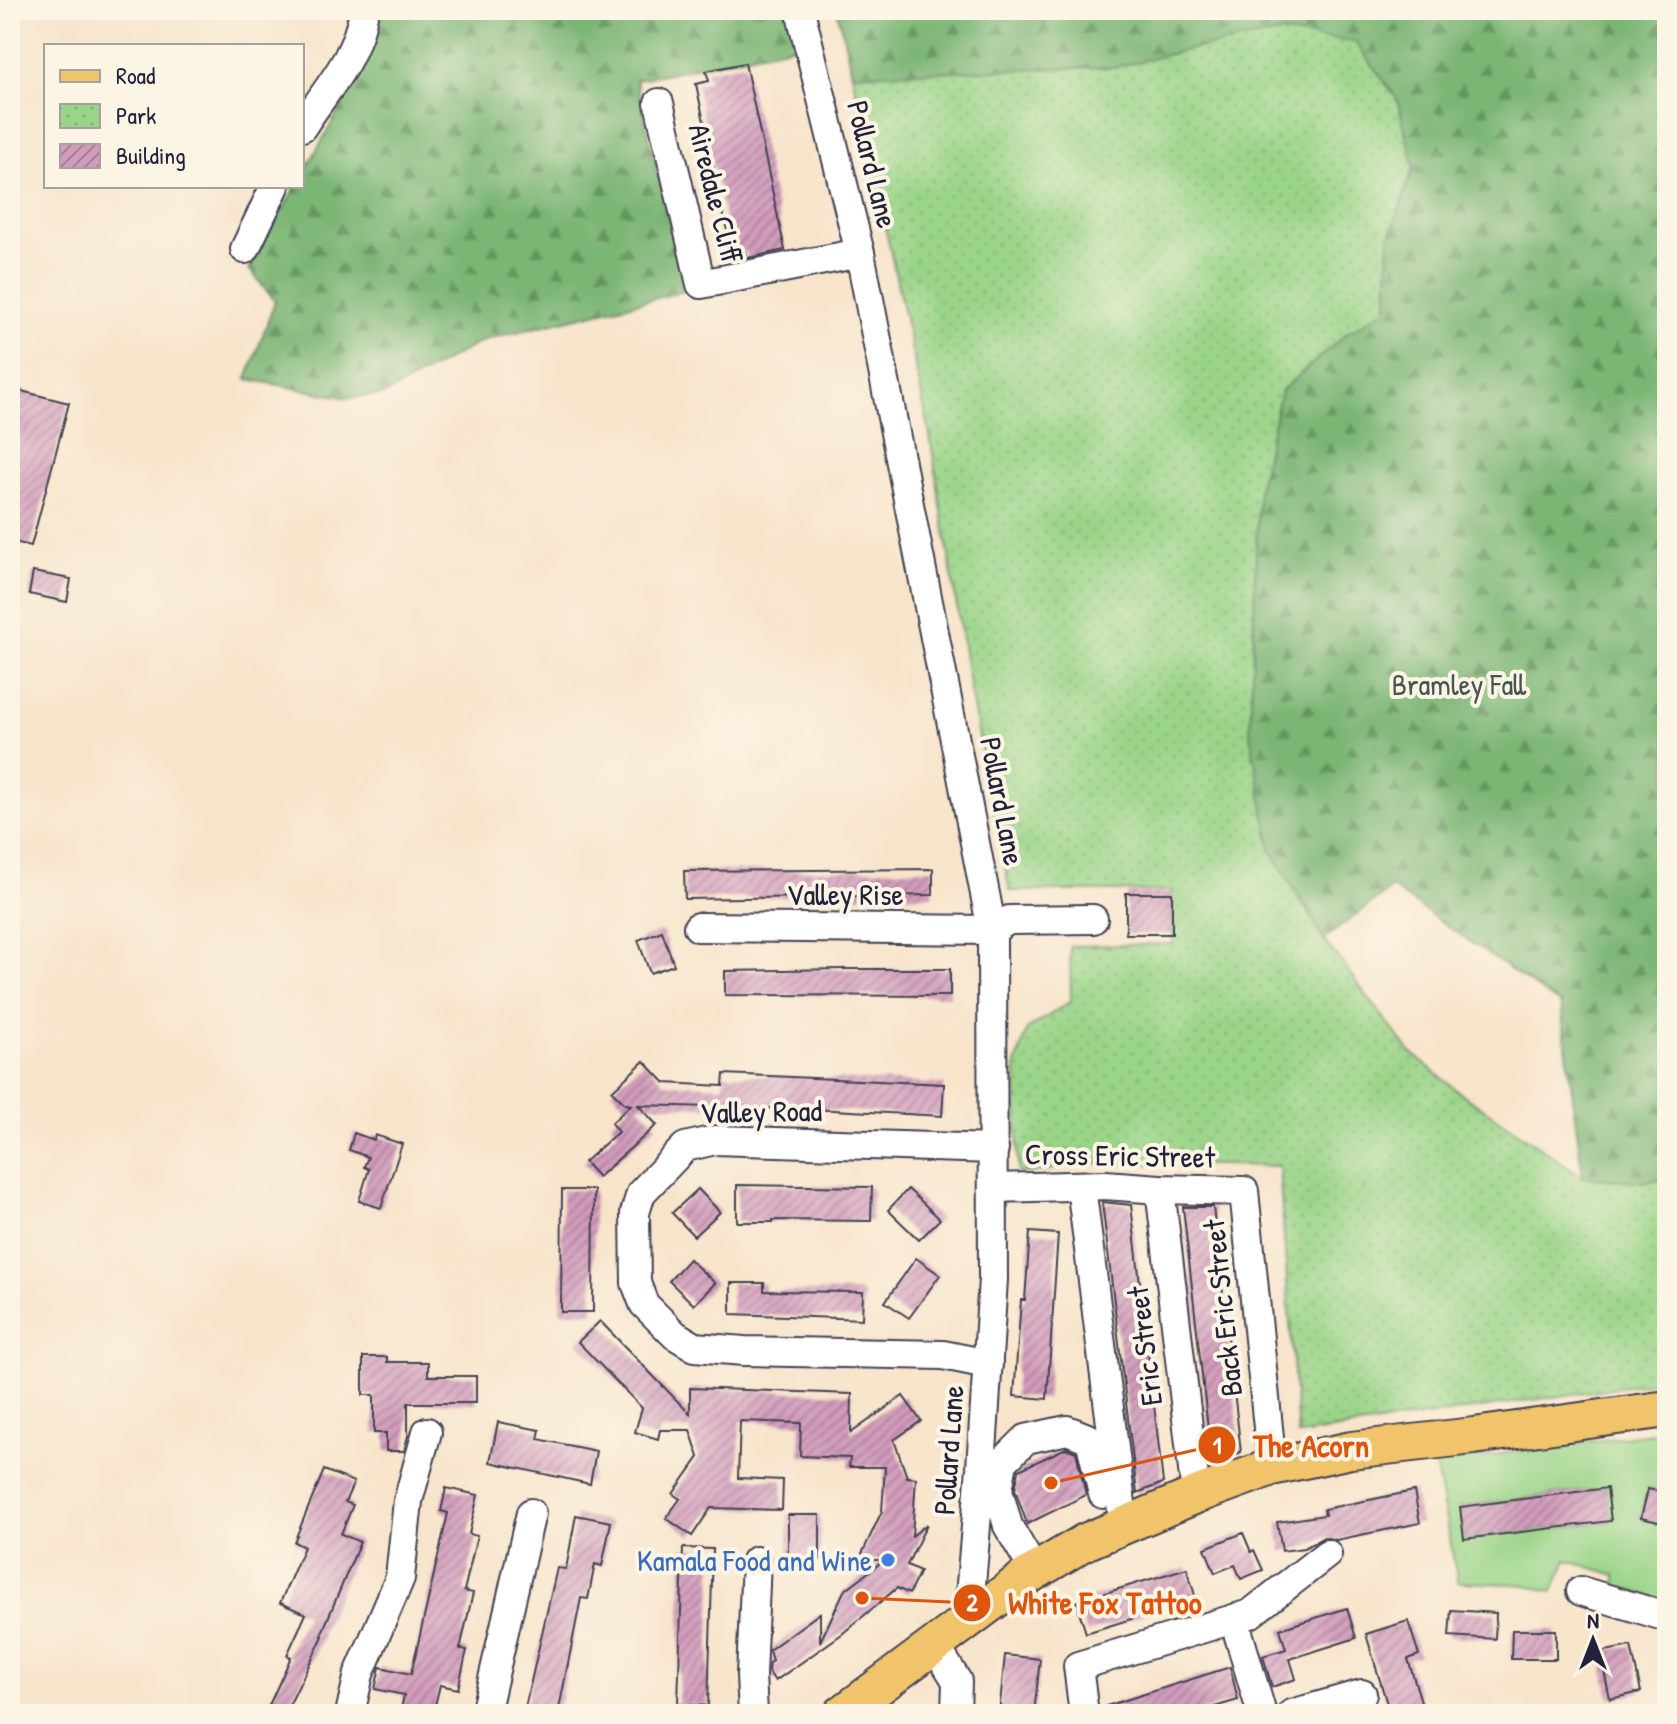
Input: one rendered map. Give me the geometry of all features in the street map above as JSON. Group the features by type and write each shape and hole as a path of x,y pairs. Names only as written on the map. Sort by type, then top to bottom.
{"main road":[{"path":"842,1714 1035,1572 1085,1542 1196,1495 1272,1467 1351,1450 1667,1409"}],"street":[{"path":"304,124 348,62 360,32 364,10"},
{"name":"Pollard Lane","path":"800,10 860,253 992,930 994,1188 988,1364 968,1619"},
{"name":"Airedale Cliff","path":"659,103 701,284 860,253"},
{"path":"245,249 274,188"},
{"name":"Valley Rise","path":"698,927 992,930 1009,920 1093,919"},
{"name":"Valley Road","path":"988,1364 943,1355 744,1351 695,1347 675,1335 644,1304 636,1283 635,1213 641,1193 685,1147 715,1140 994,1149"},
{"name":"Cross Eric Street","path":"994,1188 1105,1185 1244,1191"},
{"path":"1081,1186 1117,1529"},
{"name":"Eric Street","path":"1160,1189 1196,1495"},
{"name":"Back Eric Street","path":"1244,1191 1272,1467"},
{"path":"1035,1572 1008,1526 998,1490 1003,1462 1026,1439 1067,1430 1090,1439 1117,1529"},
{"path":"350,1714 359,1674 400,1578 408,1501 427,1432"},
{"path":"485,1714 531,1513"},
{"path":"1084,1714 1078,1666 1250,1614 1327,1554"},
{"path":"753,1714 751,1675 756,1561"},
{"path":"1581,1591 1667,1617"},
{"path":"1234,1619 1262,1714"},
{"path":"934,1644 957,1681 956,1714"},
{"path":"1292,1714 1362,1694"}],"green space":[{"path":"382,10 790,10 799,45 636,80 685,291 484,340 384,395 347,398 247,379 275,301 249,269 295,188 304,188 304,172 363,68"},
{"name":"Bramley Fall","path":"837,10 1667,10 1667,1178 1645,1182 1583,1177 1561,1005 1392,888 1324,939 1271,850 1250,734 1258,489 1281,391 1348,332 1387,309 1389,238 1414,166 1397,99 1355,42 1192,49 1116,67 852,74"},
{"path":"1281,33 1355,42 1397,99 1414,166 1389,238 1387,309 1348,332 1281,391 1258,489 1250,734 1271,850 1324,940 1410,1052 1455,1089 1583,1177 1645,1182 1667,1178 1667,1380 1298,1435 1279,1166 1096,1163 1018,1174 1016,1064 1027,1030 1071,1001 1070,946 1173,944 1172,891 1010,891 971,697 929,429 852,74 1116,67"},
{"path":"1667,1431 1667,1493 1648,1489 1641,1518 1667,1524 1667,1601 1616,1586 1616,1575 1567,1560 1553,1591 1514,1584 1458,1582 1435,1463","holes":["1606,1488 1610,1521 1464,1539 1460,1507"]}],"building":[{"path":"745,63 785,250 747,258 745,251 732,254 696,84 709,81 706,71"},
{"path":"21,391 69,403 31,546 10,541 10,433"},
{"path":"33,572 71,579 67,602 29,594"},
{"path":"933,869 933,895 685,899 684,871"},
{"path":"1126,893 1172,893 1172,934 1126,934"},
{"path":"662,931 674,965 650,973 638,940"},
{"path":"950,969 950,996 725,995 725,971"},
{"path":"644,1061 665,1083 723,1086 724,1074 944,1084 942,1116 638,1105 657,1125 598,1177 584,1162 618,1132 611,1123 631,1105 625,1104 612,1091"},
{"path":"354,1133 374,1140 375,1135 402,1144 381,1208 359,1201 369,1169 364,1167 368,1157 349,1150"},
{"path":"737,1185 872,1187 871,1221 737,1222"},
{"path":"698,1189 720,1212 694,1236 672,1213"},
{"path":"908,1189 940,1219 919,1240 888,1210"},
{"path":"562,1190 594,1190 593,1312 561,1312"},
{"path":"1102,1202 1131,1205 1163,1483 1137,1493"},
{"path":"1183,1207 1213,1207 1241,1452 1212,1464"},
{"path":"1030,1232 1058,1234 1047,1399 1014,1396"},
{"path":"916,1258 940,1275 909,1318 885,1302"},
{"path":"689,1259 715,1283 694,1305 669,1281"},
{"path":"731,1283 764,1283 764,1291 863,1292 862,1319 731,1314"},
{"path":"600,1321 690,1414 690,1388 852,1394 851,1433 903,1396 921,1421 894,1440 907,1477 916,1478 912,1536 927,1524 907,1565 920,1571 909,1594 897,1588 842,1634 775,1681 768,1671 772,1661 769,1650 820,1613 820,1642 844,1591 884,1560 859,1560 882,1511 885,1467 849,1467 850,1458 800,1456 801,1423 740,1421 738,1478 783,1480 782,1510 711,1508 692,1536 666,1518 680,1499 673,1494 699,1457 690,1430 660,1430 658,1439 635,1432 642,1408 578,1342"},
{"path":"363,1357 387,1357 387,1362 428,1362 428,1376 476,1376 476,1403 408,1403 408,1436 404,1451 386,1451 386,1433 374,1433 374,1395 363,1395"},
{"path":"498,1422 540,1430 538,1439 596,1451 590,1484 490,1462"},
{"path":"1066,1448 1076,1452 1086,1495 1027,1524 1015,1489 1019,1470"},
{"path":"324,1470 354,1482 345,1502 353,1505 341,1534 360,1542 323,1636 285,1714 265,1714 291,1657 287,1655 306,1614 280,1603 304,1547 294,1542"},
{"path":"446,1488 478,1495 469,1534 477,1536 464,1591 473,1593 460,1649 467,1650 458,1689 440,1685 433,1714 400,1714 404,1695 375,1689 380,1667 411,1674 448,1513 441,1511"},
{"path":"1607,1488 1611,1521 1464,1539 1460,1507"},
{"path":"1648,1489 1667,1493 1667,1524 1641,1518"},
{"path":"1414,1491 1420,1523 1336,1540 1324,1537 1304,1548 1282,1551 1277,1522 1325,1515 1324,1509"},
{"path":"576,1515 611,1522 602,1566 595,1564 588,1599 581,1598 558,1714 524,1712 557,1568 566,1569"},
{"path":"788,1515 820,1515 820,1560 788,1560"},
{"path":"1243,1533 1263,1570 1241,1579 1235,1565 1215,1573 1205,1548"},
{"path":"683,1548 713,1549 708,1706 678,1704"},
{"path":"1187,1568 1196,1599 1086,1633 1076,1602"},
{"path":"1347,1608 1356,1638 1290,1659 1296,1679 1272,1687 1263,1656 1286,1649 1280,1629"},
{"path":"1451,1610 1496,1613 1495,1639 1449,1636"},
{"path":"1408,1621 1419,1655 1408,1659 1423,1708 1404,1714 1390,1714 1366,1634"},
{"path":"1512,1630 1556,1630 1556,1659 1511,1659"},
{"path":"1631,1646 1641,1692 1610,1699 1600,1652"},
{"path":"1005,1655 1040,1659 1034,1714 999,1714"},
{"path":"1230,1667 1238,1700 1191,1714 1101,1714 1100,1708"}],"place":[{"name":"The Acorn","path":"1051,1483"},
{"name":"Kamala Food and Wine","path":"888,1560"},
{"name":"White Fox Tattoo","path":"862,1598"}]}
